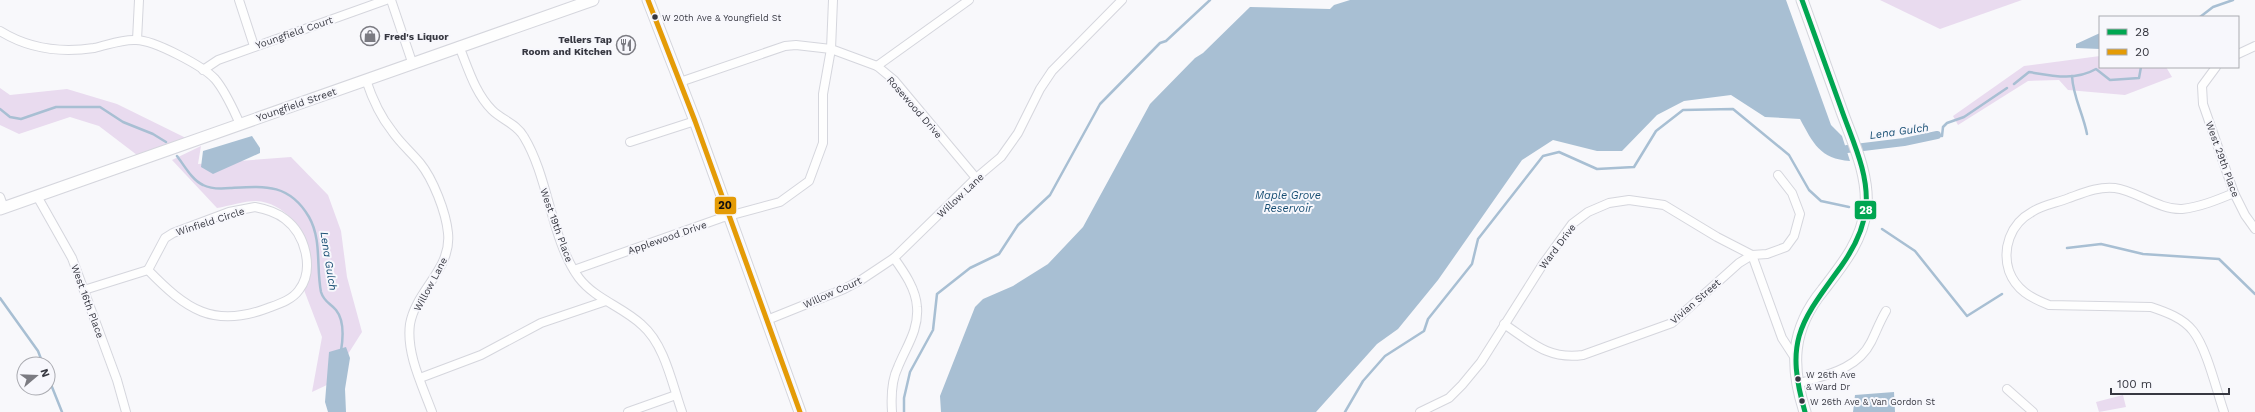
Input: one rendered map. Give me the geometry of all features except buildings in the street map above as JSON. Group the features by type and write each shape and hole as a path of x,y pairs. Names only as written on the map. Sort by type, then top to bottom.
{"street":[{"path":"137,40 140,0"},
{"path":"239,0 254,46"},
{"name":"Youngfield Court","path":"203,70 218,60 254,46 386,0"},
{"path":"391,0 412,62"},
{"name":"Youngfield Street","path":"2,208 366,80 412,62 593,0"},
{"path":"648,0 695,121 728,217 800,412"},
{"name":"Applewood Drive","path":"574,270 728,217 780,202 809,181 823,143 823,94 831,49 833,0"},
{"path":"877,66 969,0"},
{"name":"Willow Lane","path":"894,258 976,178 1001,157 1018,133 1040,89 1052,71 1122,0"},
{"path":"1802,0 1861,167 1866,198 1863,224 1849,256 1807,314 1800,330 1795,358 1797,384 1806,412"},
{"path":"0,31 36,47 64,51 137,40 156,44 203,70 214,79 224,92 240,124"},
{"name":"Rosewood Drive","path":"680,82 786,46 796,45 831,49 877,66 894,80 976,178"},
{"name":"West 19th Place","path":"459,46 474,85 484,101 524,137 551,206 566,254 574,270 586,286 642,325 653,337 682,412"},
{"path":"2239,54 2255,46"},
{"name":"West 29th Place","path":"2215,68 2202,86 2203,104 2234,193 2244,215 2255,229"},
{"name":"Willow Lane","path":"366,80 385,121 429,177 447,225 448,243 443,262 417,306 410,323 410,344 432,412"},
{"path":"630,142 695,121"},
{"name":"Vivian Street","path":"1504,324 1544,351 1569,357 1583,355 1672,323 1739,263 1752,255 1775,252 1786,246 1794,236 1799,224 1798,204 1778,175"},
{"path":"2224,412 2202,348 2193,331 2179,319 2167,312 2150,307 2049,305 2033,299 2018,288 2010,272 2005,254 2009,238 2018,223 2032,212 2095,189 2115,188 2180,209 2207,203 2234,193"},
{"name":"West 16th Place","path":"37,196 66,247 84,290 117,380 126,412"},
{"path":"0,197 2,208"},
{"name":"Ward Drive","path":"1420,412 1449,398 1462,385 1481,362 1504,324 1572,224 1588,212 1609,203 1629,200 1664,205 1717,237 1752,255"},
{"name":"Winfield Circle","path":"243,208 266,209 281,216 294,228 306,251 306,268 303,284 298,292 281,304 232,317 209,315 196,310 179,298 148,270 165,238 173,233 243,208"},
{"path":"1752,255 1782,338 1795,358"},
{"path":"892,412 894,378 913,338 917,322 917,306 913,290 894,258"},
{"name":"Willow Court","path":"767,320 861,280 894,258"},
{"path":"84,290 148,270"},
{"path":"420,378 481,355 541,323 606,301"},
{"path":"1797,384 1844,368 1858,360 1871,343 1886,311"},
{"path":"2007,389 2034,412"},
{"path":"628,412 676,395"}],"shaded area":[{"path":"1880,0 2022,0 1940,29"},
{"path":"2099,56 2099,68 2167,68 2172,77 2125,95 2068,90 2059,80 2028,81 1958,125 1953,116 2024,66"},
{"path":"0,88 10,95 67,89 117,104 188,139 137,155 99,126 70,117 19,134 0,125"},
{"path":"201,146 198,164 291,157 328,195 341,231 347,277 362,332 329,384 312,392 322,337 304,290 310,276 311,263 309,251 304,238 290,217 269,203 251,201 217,208 172,160"},
{"path":"2123,395 2126,407 2099,412 2096,402"}],"water":[{"name":"Maple Grove Reservoir","path":"1350,0 1786,0 1831,125 1842,136 1850,161 1840,160 1824,153 1809,135 1800,119 1765,117 1731,95 1684,101 1657,115 1622,151 1597,151 1553,140 1522,160 1438,280 1398,329 1377,344 1316,412 941,412 940,396 975,307 983,299 1013,286 1048,264 1083,227 1150,104 1195,58 1203,53 1250,7 1330,9 1334,5"},
{"path":"2099,33 2099,49 2076,48 2076,44"},
{"path":"252,136 260,148 260,153 213,174 201,167 203,151"},
{"path":"346,347 350,358 345,389 346,412 328,412 325,402 329,352"},
{"path":"1894,392 1895,412 1853,412 1855,395"}],"waterway":[{"path":"904,412 904,398 910,372 933,330 937,294 970,268 999,254 1018,225 1050,195 1100,104 1160,43 1166,41 1210,0"},
{"name":"Lena Gulch","path":"2201,16 2213,7 2233,0"},
{"name":"Lena Gulch","path":"2014,84 2029,72 2055,76 2072,76 2088,73 2096,69 2110,80 2139,78 2141,68"},
{"path":"2072,76 2074,91 2087,134"},
{"name":"Lena Gulch","path":"1937,135 1942,136 1943,127 1947,123 1964,117 2007,88"},
{"name":"Lena Gulch","path":"0,109 10,117 21,119 56,107 100,107 123,122 153,134 166,142"},
{"path":"1345,412 1363,381 1385,356 1424,331 1428,319 1472,264 1478,239 1543,156 1559,152 1597,169 1634,167 1656,131 1683,110 1733,109 1789,155 1809,190 1821,201 1849,207"},
{"name":"Lena Gulch","path":"1847,149 1904,142 1937,135"},
{"name":"Lena Gulch","path":"177,156 192,176 199,183 206,186 219,189 254,187 275,189 284,192 301,206 309,217 316,235 322,295 325,300 336,310 341,319 343,336 341,351"},
{"path":"1882,229 1915,251 1967,316 2002,294"},
{"path":"2067,248 2101,244 2143,254 2219,259 2255,294"},
{"path":"0,298 38,351 40,356"},
{"path":"56,396 62,412"}],"transit line":[{"name":"20","path":"648,0 695,121 800,412"},
{"name":"28","path":"1802,0 1859,157 1865,182 1866,194 1865,215 1861,230 1854,245 1816,302 1800,332 1796,366 1805,412"}],"place":[{"name":"W 20th Ave & Youngfield St","path":"655,17"},
{"name":"Fred's Liquor","path":"370,36"},
{"name":"Tellers Tap Room and Kitchen","path":"626,45"},
{"name":"W 26th Ave & Ward Dr","path":"1798,379"},
{"name":"W 26th Ave & Van Gordon St","path":"1802,401"}]}
